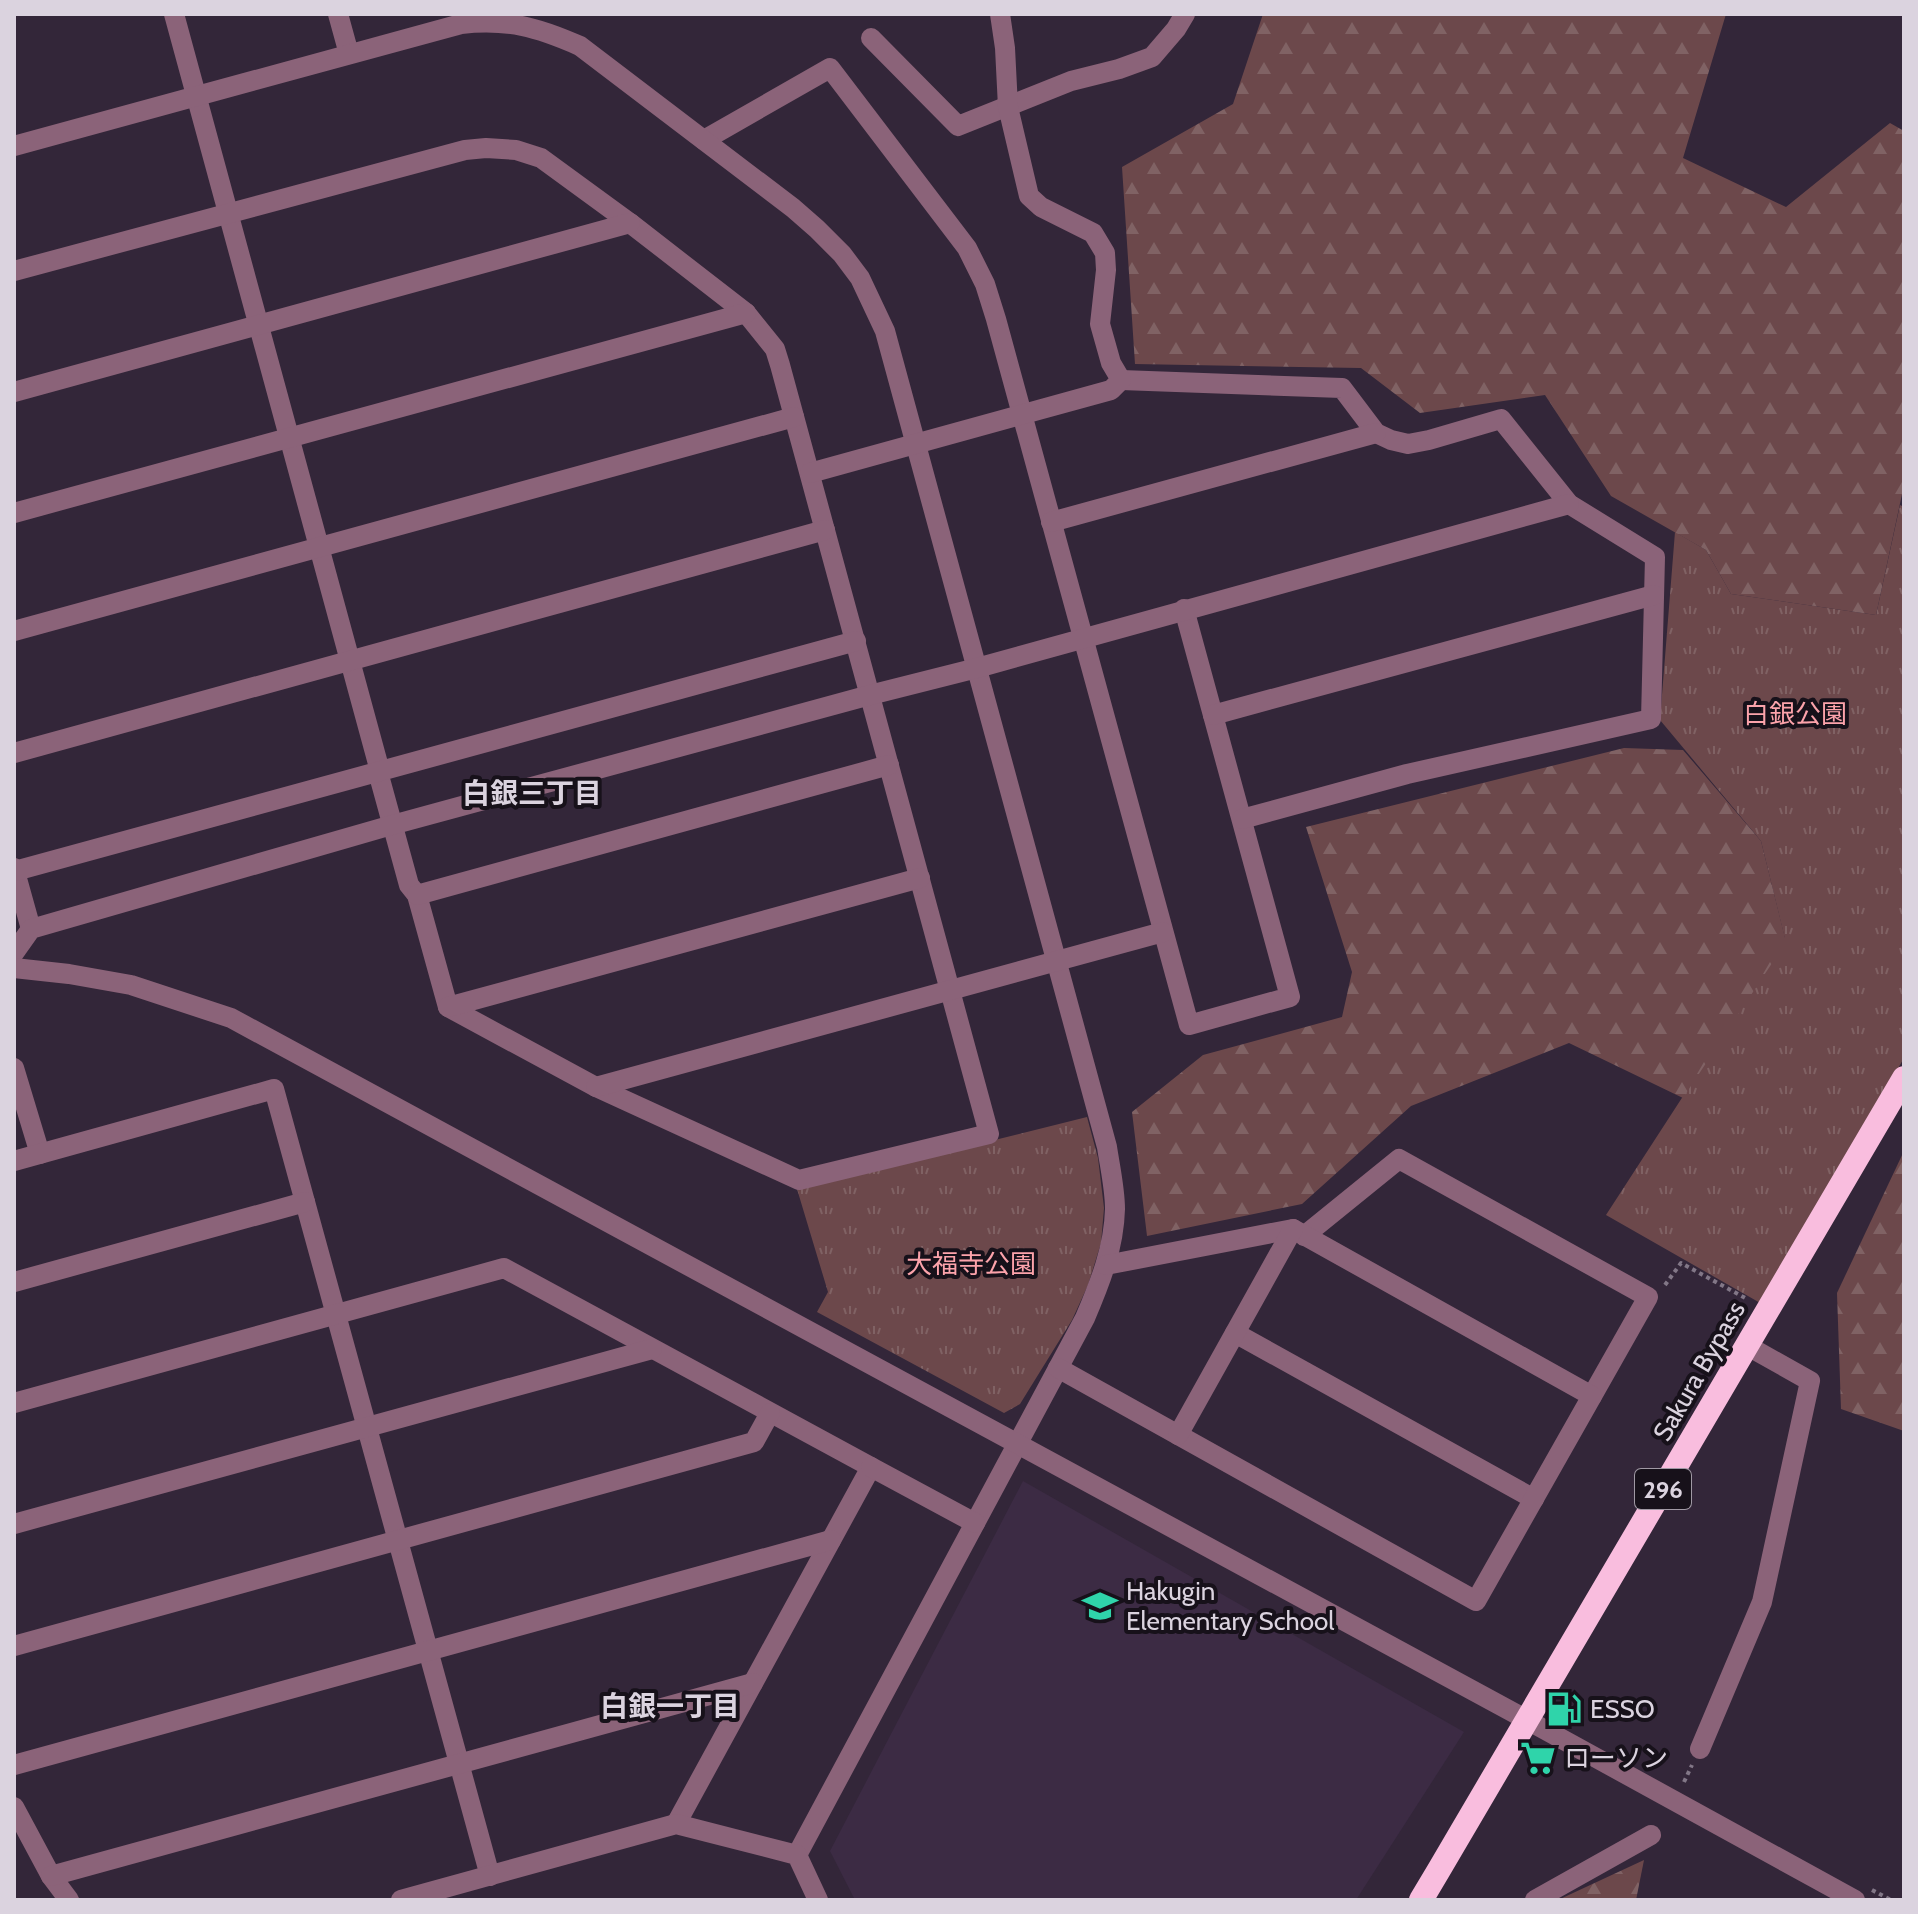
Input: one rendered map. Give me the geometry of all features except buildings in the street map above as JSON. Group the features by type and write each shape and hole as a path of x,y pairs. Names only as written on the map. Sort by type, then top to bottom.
{"highway":[{"name":"Sakura Bypass","path":"1421,1900 1529,1721 1904,1078"}],"street":[{"path":"14,271 228,214 465,150 486,148 516,150 541,158 746,313 775,349 989,1134 799,1180 596,1087 448,1007 417,895 409,885 392,825 350,661 228,214 174,14"},
{"path":"338,14 349,54"},
{"path":"1000,14 1008,107 1029,196 1041,207 1093,233 1105,253 1100,324 1105,346 1121,380"},
{"path":"871,38 958,126 1071,81 1152,57 1185,14"},
{"path":"14,146 461,24 488,21 518,24 549,32 580,46 793,208 842,254 860,278 885,331 1107,1147 1115,1208 1111,1248 1101,1282 1085,1318 797,1855"},
{"path":"704,140 830,68 967,248 985,284 1189,1025 1290,997 1184,609"},
{"path":"14,392 630,223"},
{"path":"14,513 746,313"},
{"path":"810,473 1111,390 1121,380 1342,388 1376,433 1408,444 1501,419 1569,504 1655,557 1651,719 1407,774 1242,819"},
{"path":"14,631 794,417"},
{"path":"1051,522 1376,433"},
{"path":"14,953 31,929 392,825 977,668 1569,504"},
{"path":"14,753 825,530"},
{"path":"1213,715 1654,595"},
{"path":"31,929 14,870 856,641"},
{"path":"417,895 889,765"},
{"path":"448,1007 920,878"},
{"path":"596,1087 1163,932"},
{"path":"14,968 131,985 231,1018 1855,1900"},
{"path":"14,1068 40,1154"},
{"path":"14,1161 274,1089 490,1876"},
{"path":"1058,1368 1178,1435 1476,1601 1648,1297 1399,1159 1299,1232 1235,1333 1178,1435"},
{"path":"14,1282 305,1202"},
{"path":"1106,1265 1299,1232 1592,1396"},
{"path":"14,1403 504,1268 975,1523"},
{"path":"1235,1333 1534,1499"},
{"path":"1700,1749 1762,1602 1810,1381 1746,1345"},
{"path":"14,1524 652,1349"},
{"path":"14,1646 754,1442 770,1413"},
{"path":"676,1824 871,1467"},
{"path":"14,1765 831,1540"},
{"path":"51,1876 753,1683"},
{"path":"14,1807 51,1876 69,1900"},
{"path":"401,1900 676,1824 797,1855"},
{"path":"1535,1900 1651,1835"},
{"path":"797,1855 818,1900"}],"path":[{"path":"1648,1297 1664,1287 1681,1263 1767,1310"}],"shaded area":[{"name":"Hakugin Elementary School","path":"1023,1481 1464,1732 1356,1900 855,1900 830,1851"}],"green space":[{"path":"1263,14 1726,14 1683,158 1786,207 1890,123 1904,131 1904,485 1876,615 1731,594 1706,550 1611,496 1545,395 1420,413 1361,368 1135,364 1122,167 1233,104"},
{"name":"白銀公園","path":"1900,505 1904,507 1904,1058 1762,1304 1606,1215 1785,939 1761,841 1660,720 1675,532 1706,550 1731,594 1876,615"},
{"path":"1624,748 1683,750 1761,841 1786,942 1683,1098 1569,1043 1411,1106 1302,1204 1147,1236 1132,1112 1203,1055 1342,1017 1352,972 1306,827"},
{"name":"大福寺公園","path":"1087,1117 1098,1158 1104,1208 1101,1243 1088,1285 1072,1320 1020,1404 1004,1413 817,1312 828,1292 797,1189"},
{"path":"1904,1151 1904,1431 1841,1409 1837,1293"},
{"path":"1644,1860 1636,1900 1558,1900"}],"place":[{"name":"Hakugin Elementary School","path":"1100,1606"},
{"name":"ESSO","path":"1564,1709"},
{"name":"ローソン","path":"1538,1758"}],"district":[{"name":"白銀三丁目","path":"532,793"},
{"name":"白銀一丁目","path":"670,1706"}]}
